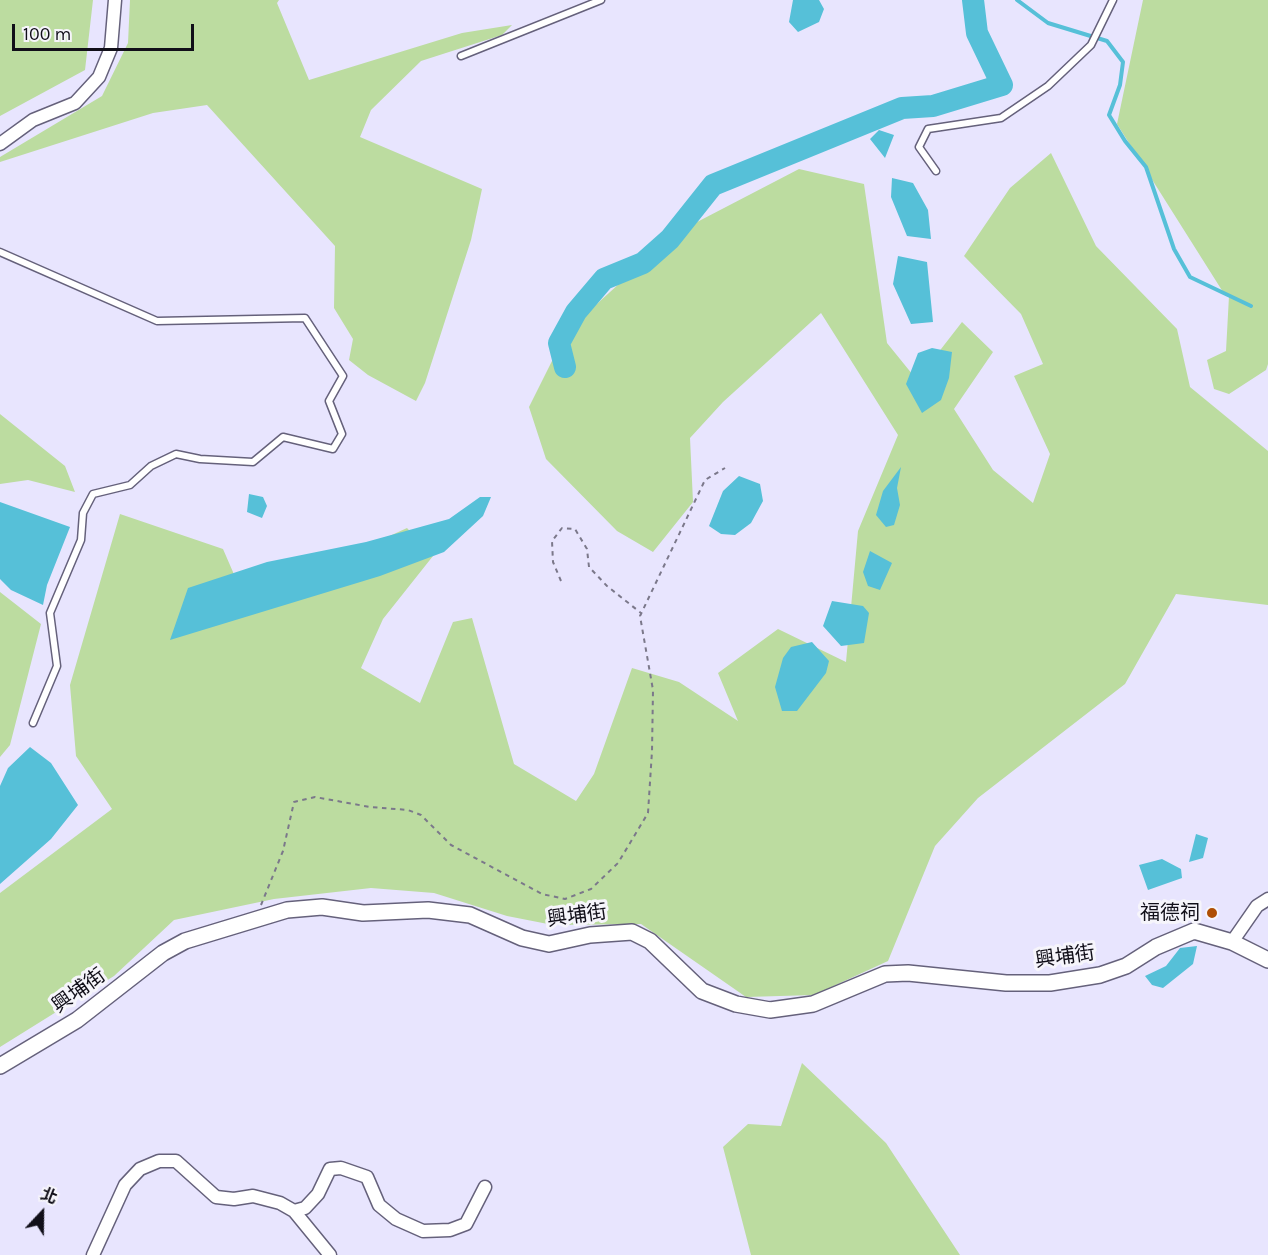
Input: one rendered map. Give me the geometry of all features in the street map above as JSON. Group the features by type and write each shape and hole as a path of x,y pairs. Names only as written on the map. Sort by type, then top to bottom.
{"street":[{"path":"0,144 33,120 75,103 87,92 108,61 115,24 115,0"},
{"path":"1232,942 1257,906 1268,899"},
{"name":"興埔街","path":"0,1066 77,1020 163,953 185,941 286,910 322,907 363,913 428,910 470,915 522,938 549,944 590,935 632,932 650,941 702,991 736,1004 770,1010 813,1004 885,974 908,972 967,980 1050,983 1100,975 1194,931 1232,942 1268,960"},
{"path":"93,1255 105,1235 125,1185 140,1169 159,1161 176,1161 216,1197 234,1199 254,1196 280,1203 294,1211 330,1255"},
{"path":"294,1211 305,1208 318,1194 330,1169 341,1168 367,1177 380,1205 396,1219 423,1231 450,1230 466,1224 485,1187"}],"lane":[{"path":"461,56 601,0"},
{"path":"936,171 920,147 928,129 1001,118 1048,86 1091,45 1113,0"},
{"path":"0,252 157,321 305,318 343,376 328,401 342,434 333,449 283,437 253,462 200,459 176,454 152,466 130,485 93,494 83,513 81,540 50,613 57,666 33,723"}],"path":[{"path":"255,920 283,851 294,802 315,797 408,810 421,815 451,845 542,894 565,898 591,889 618,863 648,813 653,690 641,613 705,480 725,468"},
{"path":"561,581 553,562 552,541 562,528 575,529 587,549 589,567 613,592 641,613"}],"green space":[{"path":"0,0 93,0 85,70 0,116"},
{"path":"130,0 279,0 277,3 309,80 462,33 512,25 502,35 421,61 371,110 360,137 482,189 471,240 425,383 416,401 368,375 349,360 353,339 334,308 335,246 207,105 153,113 0,162 0,157 102,96 128,43"},
{"path":"1143,0 1268,0 1268,364 1266,370 1229,394 1214,389 1207,360 1226,351 1229,296 1223,292 1117,124"},
{"path":"1051,153 1096,246 1177,329 1190,387 1268,451 1268,605 1176,594 1125,684 978,798 935,846 888,961 814,995 746,997 641,924 553,925 507,916 434,893 371,888 274,899 174,920 114,976 0,1047 0,893 112,809 76,756 70,685 120,514 223,549 246,602 407,528 433,556 383,619 361,668 420,703 453,622 472,618 514,764 576,801 594,774 632,668 679,682 738,721 718,673 778,629 846,662 858,531 898,435 821,313 723,402 690,438 693,502 653,552 617,531 546,459 529,407 567,331 674,234 799,169 864,184 887,343 917,380 962,322 993,352 954,409 993,470 1033,503 1050,454 1014,376 1043,364 1021,314 964,256 1010,188"},
{"path":"0,414 65,466 75,492 28,480 0,484"},
{"path":"0,592 41,624 10,745 0,757"},
{"path":"802,1063 886,1143 960,1255 751,1255 723,1147 748,1124 781,1126"}],"water":[{"path":"793,0 819,0 824,9 819,22 798,32 789,22"},
{"path":"879,130 894,135 885,158 870,139"},
{"path":"892,178 913,183 928,210 931,239 907,236 891,197"},
{"path":"898,256 927,262 933,322 911,324 893,284"},
{"path":"932,348 952,352 949,378 941,400 922,413 906,384 918,353"},
{"path":"901,467 897,488 900,505 894,525 886,527 876,515 883,491"},
{"path":"739,476 760,484 763,501 751,523 735,535 721,534 709,526 723,491"},
{"path":"249,494 263,497 267,506 262,518 247,512"},
{"path":"480,497 491,497 483,516 444,552 380,576 170,640 188,588 267,562 366,542 449,519"},
{"path":"0,502 70,527 47,585 43,605 11,590 0,579"},
{"path":"870,551 892,563 880,590 868,586 863,572"},
{"path":"832,601 863,606 869,613 864,643 841,646 823,626"},
{"path":"812,642 829,661 826,673 797,711 782,711 775,687 783,658 791,647"},
{"path":"30,747 51,763 78,805 51,839 0,884 0,786 8,768"},
{"path":"1196,834 1208,838 1203,858 1189,862"},
{"path":"1162,859 1181,869 1182,878 1148,890 1139,865"},
{"path":"1197,946 1193,964 1163,988 1152,985 1145,976 1166,966 1180,948"}],"building":[{"name":"福德祠","path":"1210,907 1216,910 1213,919 1207,917"}],"waterway":[{"path":"565,367 559,343 576,312 604,279 643,263 670,239 713,185 902,108 933,106 1002,85 977,33 973,0"},
{"path":"1017,0 1048,23 1107,41 1123,62 1120,85 1109,115 1125,141 1146,167 1174,249 1190,277 1251,306"}],"place":[{"name":"福德祠","path":"1212,913"}]}
